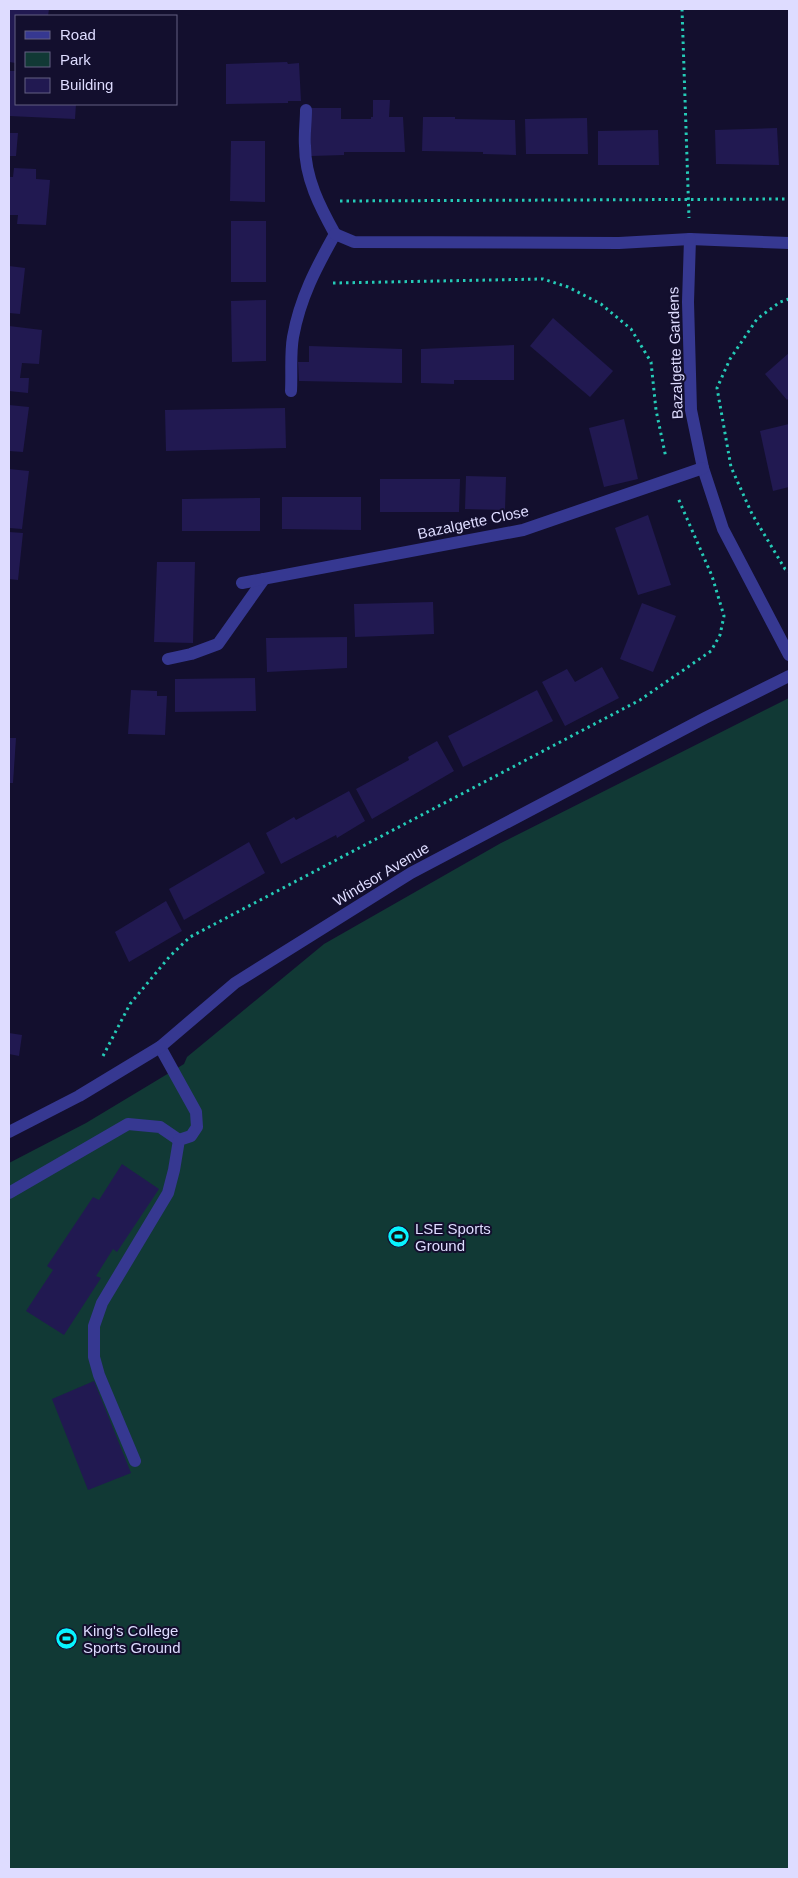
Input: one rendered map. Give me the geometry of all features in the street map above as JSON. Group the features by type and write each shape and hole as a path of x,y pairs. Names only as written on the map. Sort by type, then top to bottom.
{"street":[{"path":"306,110 304,147 310,182 335,234 354,242 619,243 690,239 789,243"},
{"path":"291,391 293,339 300,306 312,277 335,234"},
{"name":"Bazalgette Gardens","path":"690,239 688,302 691,410 703,468 723,529 789,654"},
{"name":"Bazalgette Close","path":"242,583 523,530 703,468"},
{"path":"168,658 191,654 218,644 264,578"},
{"name":"Windsor Avenue","path":"9,1132 79,1096 160,1047 235,983 411,873 704,718 789,676"},
{"path":"160,1047 196,1112 197,1127 192,1136 179,1140"},
{"path":"9,1193 128,1124 160,1127 179,1140"},
{"path":"135,1461 99,1375 94,1357 94,1326 102,1303 168,1193 179,1140"}],"path":[{"path":"682,9 690,239"},
{"path":"321,207 335,201 789,199"},
{"path":"98,1084 102,1058 130,1004 170,956 190,937 640,700 711,651 720,635 724,616 712,576 671,480 656,410 651,362 631,329 601,304 568,287 543,279 328,283 312,277"},
{"path":"789,299 780,302 757,319 730,359 717,388 731,467 752,514 785,569 789,572"}],"green space":[{"name":"LSE Sports Ground","path":"789,698 789,1869 9,1869 9,1163 86,1123 184,1064 187,1057 324,944 501,843"}],"building":[{"path":"9,9 49,9 48,15 15,15 15,63 9,62"},
{"path":"287,62 288,64 299,63 301,101 226,104 226,64"},
{"path":"9,71 15,71 15,105 76,105 75,119 9,116"},
{"path":"373,100 390,100 389,117 403,117 405,152 344,152 344,155 311,156 311,108 341,108 341,119 371,119 373,117"},
{"path":"423,117 515,120 516,155 483,154 483,152 422,151"},
{"path":"587,118 588,154 526,154 525,119"},
{"path":"777,128 779,165 716,164 715,130"},
{"path":"658,130 659,165 598,165 598,131"},
{"path":"9,133 18,133 16,156 9,156"},
{"path":"231,141 265,141 265,202 230,201"},
{"path":"14,168 36,169 36,179 50,180 46,225 17,224 18,215 9,215 9,177 13,177"},
{"path":"231,221 266,221 266,282 231,282"},
{"path":"9,266 25,268 20,314 9,313"},
{"path":"266,300 266,361 232,362 231,301"},
{"path":"553,318 613,371 590,397 530,346"},
{"path":"9,326 42,330 39,364 22,363 20,378 29,378 28,393 9,391"},
{"path":"514,345 514,380 454,380 454,384 421,383 421,349"},
{"path":"309,346 402,349 402,383 299,381 298,362 309,362"},
{"path":"789,353 789,398 787,400 765,374"},
{"path":"9,405 29,407 23,452 9,451"},
{"path":"285,408 286,448 166,451 165,410"},
{"path":"624,419 638,479 604,487 589,428"},
{"path":"789,424 789,487 773,491 760,431"},
{"path":"9,469 29,471 22,529 9,528"},
{"path":"466,476 506,477 505,510 465,509"},
{"path":"380,479 460,479 459,512 380,512"},
{"path":"282,497 361,497 361,530 282,529"},
{"path":"260,498 260,531 182,531 182,499"},
{"path":"648,515 671,585 638,595 615,528"},
{"path":"9,532 23,533 18,580 9,579"},
{"path":"157,562 195,562 193,643 154,642"},
{"path":"433,602 434,634 355,637 354,604"},
{"path":"642,603 676,616 653,672 620,659"},
{"path":"347,637 347,668 267,672 266,638"},
{"path":"602,667 619,698 565,726 542,682 567,669 575,682"},
{"path":"255,678 256,711 175,712 175,679"},
{"path":"131,690 157,691 157,696 167,696 165,735 128,734"},
{"path":"537,690 553,721 463,767 448,736"},
{"path":"9,738 16,738 13,783 9,783"},
{"path":"437,741 454,771 372,819 356,789 409,760 408,757"},
{"path":"349,791 365,821 337,838 336,835 281,864 266,833 294,817 296,820"},
{"path":"249,842 265,873 184,920 169,889"},
{"path":"166,901 182,931 129,962 115,932"},
{"path":"9,1033 22,1035 19,1056 9,1054"},
{"path":"122,1164 159,1189 117,1252 113,1249 96,1276 101,1278 64,1335 26,1311 53,1270 47,1266 93,1197 99,1200"},
{"path":"94,1381 131,1473 88,1490 52,1399"}],"place":[{"name":"LSE Sports Ground","path":"399,1237"},
{"name":"King's College Sports Ground","path":"67,1639"}]}
